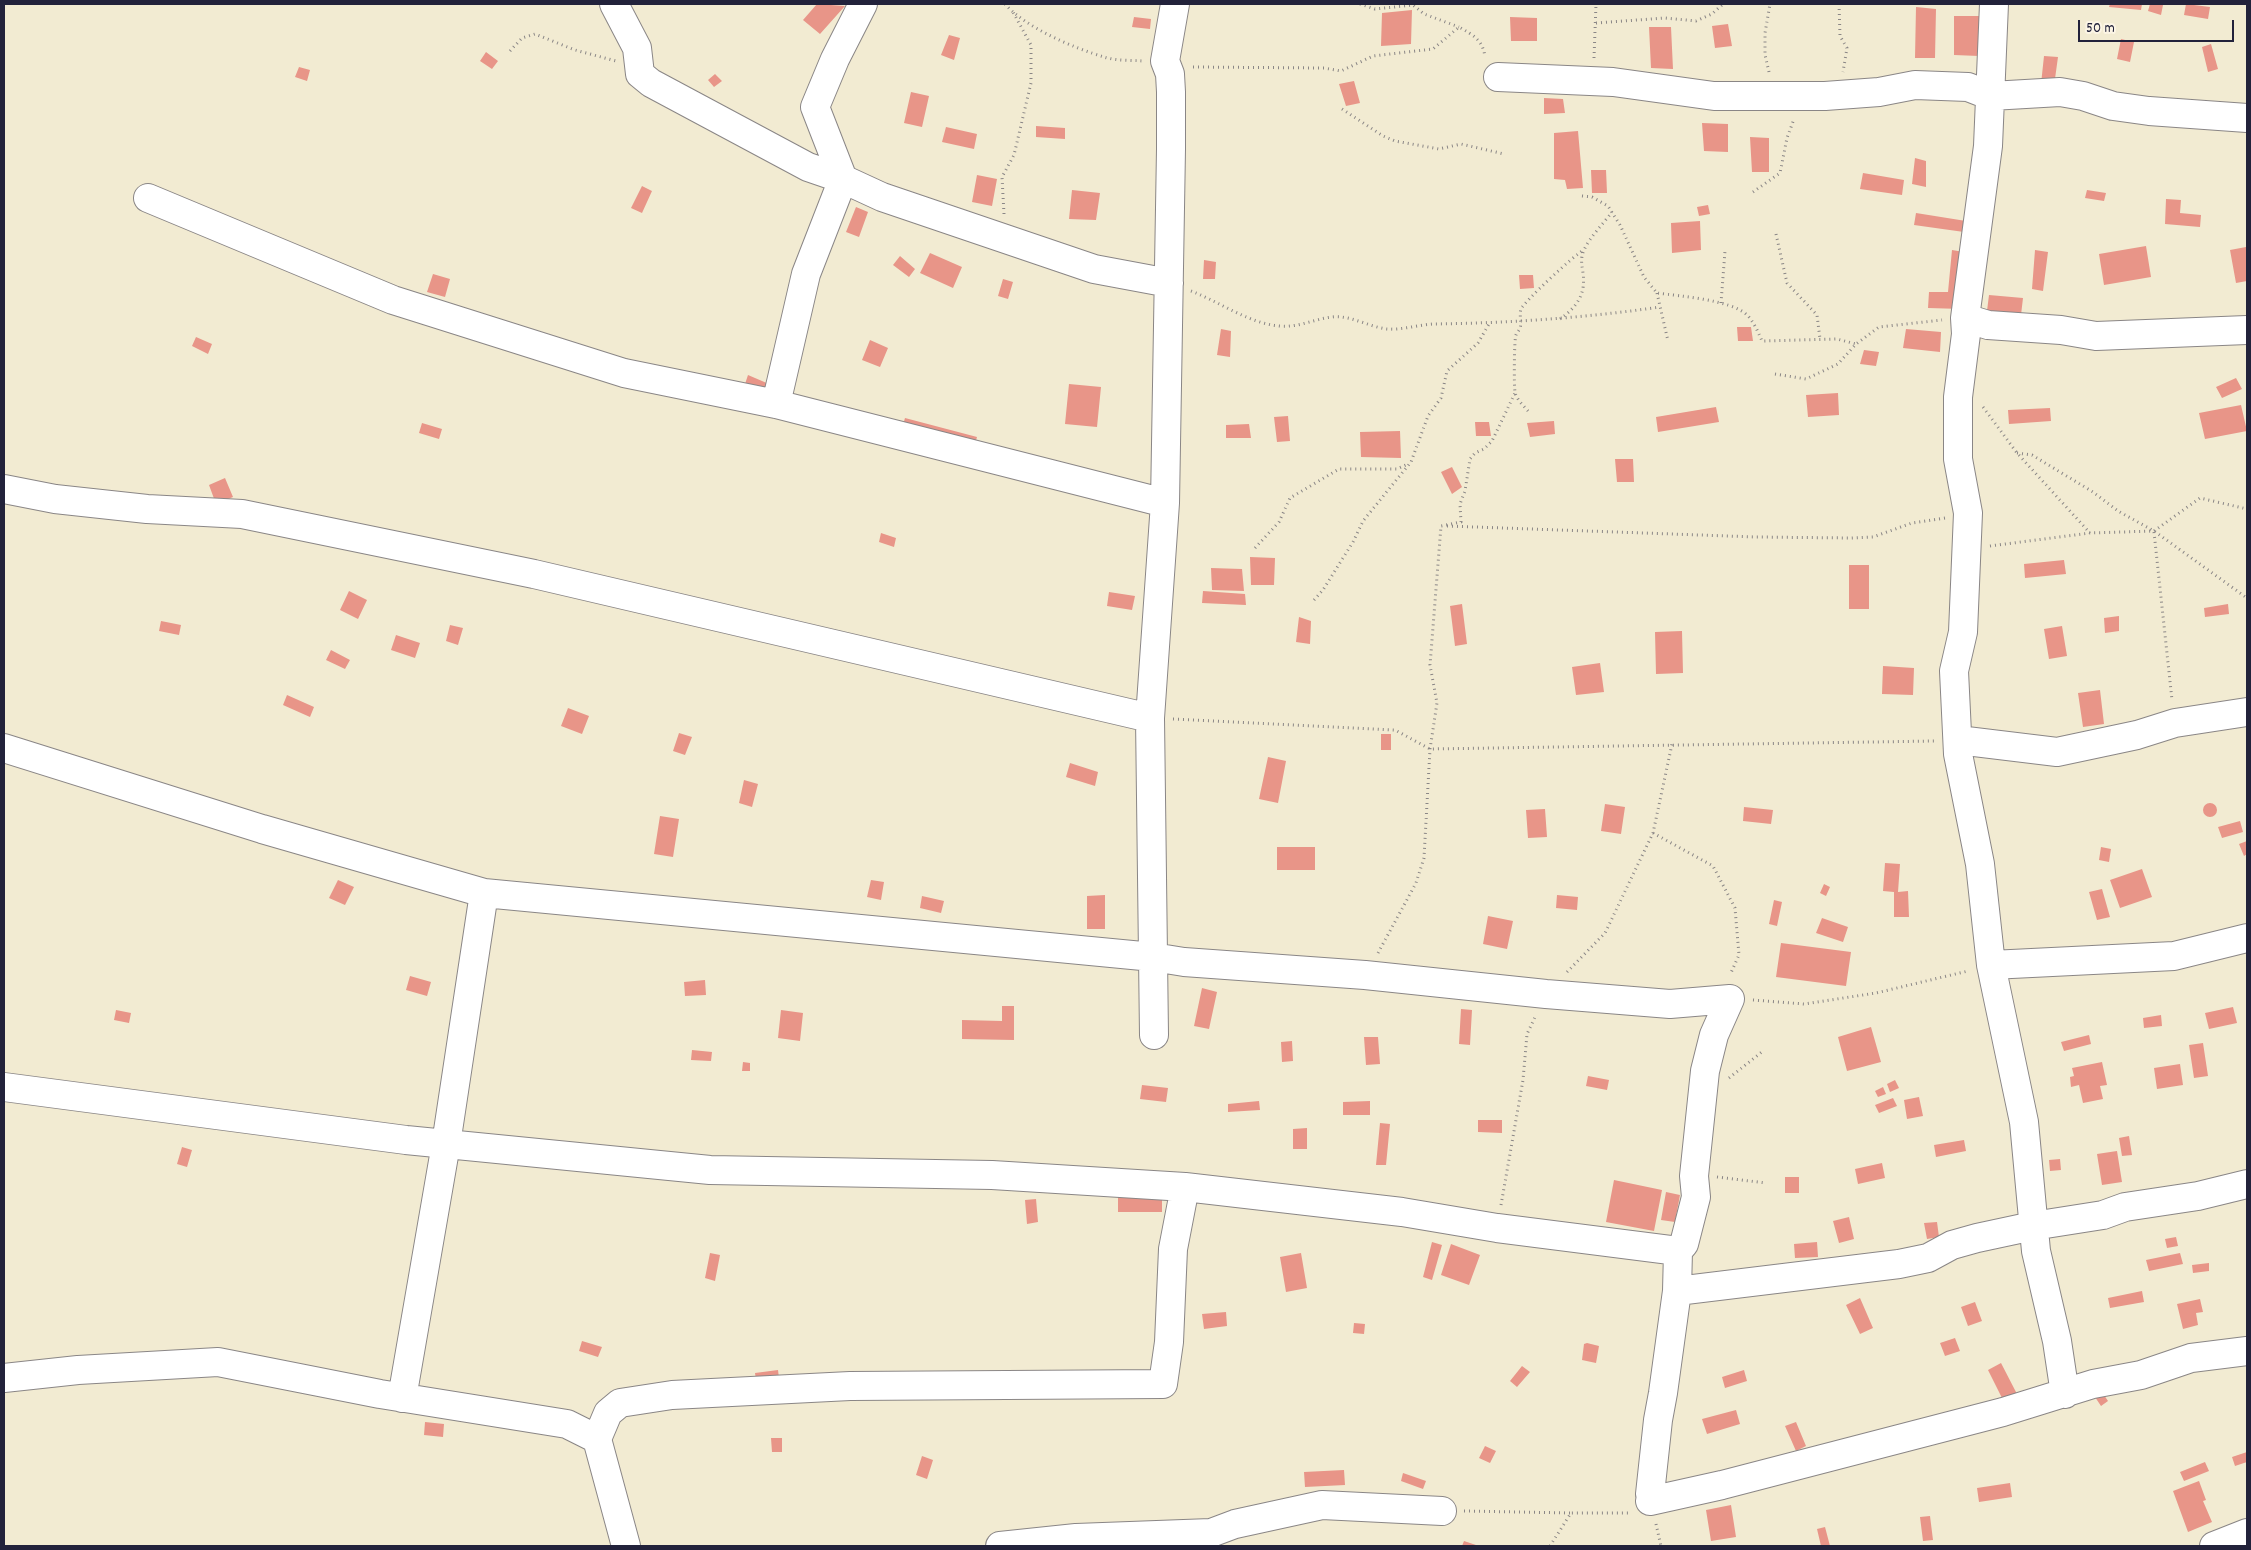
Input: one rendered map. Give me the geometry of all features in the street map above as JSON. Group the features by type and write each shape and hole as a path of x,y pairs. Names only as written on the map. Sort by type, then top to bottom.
{"street":[{"path":"614,4 637,48 640,74 650,83 808,167 843,179 914,209 1006,238 1094,269 1169,283"},
{"path":"776,404 806,274 843,179 815,107 835,59 863,4"},
{"path":"1154,1034 1150,718 1165,503 1171,92 1170,74 1165,61 1175,4"},
{"path":"1994,4 1991,96 1983,186 1965,318 1966,334 1960,383 1958,459 1968,513 1963,632 1954,671 1958,754 1980,864 1991,965 2024,1122 2033,1226 2057,1341 2065,1394"},
{"path":"1498,78 1593,81 1714,96 1840,95 1879,92 1915,85 1968,88 1991,96 2060,92 2083,96 2113,106 2149,111 2247,118"},
{"path":"148,198 393,300 624,373 776,404 1165,503"},
{"path":"1965,318 1988,325 2061,330 2096,336 2247,330"},
{"path":"4,489 55,499 147,509 252,516 534,574 1150,718"},
{"path":"1958,740 2057,752 2137,735 2175,723 2247,712"},
{"path":"4,748 262,829 484,892 1153,957 1184,962 1365,975 1546,994 1670,1004 1730,1000 1714,1035 1701,1100 1694,1176 1696,1197 1684,1244 1678,1251 1677,1291 1645,1503 1732,1483 2065,1394 2093,1384 2141,1375 2191,1358 2247,1350"},
{"path":"402,1398 446,1144 484,892"},
{"path":"1991,965 2174,956 2247,938"},
{"path":"4,1088 446,1144 710,1170 992,1175 1185,1187 1402,1212 1498,1228 1678,1251"},
{"path":"1677,1291 1899,1264 1928,1258 1961,1243 2033,1226 2103,1215 2125,1207 2198,1196 2247,1184"},
{"path":"626,1546 597,1439 608,1413 620,1403 672,1395 850,1386 1163,1384 1169,1342 1173,1249 1185,1187"},
{"path":"4,1378 78,1370 218,1362 402,1398 567,1424 597,1439"},
{"path":"1000,1546 1076,1538 1211,1533 1235,1524 1322,1505 1442,1511"},
{"path":"2214,1546 2247,1533"}],"path":[{"path":"1005,4 1012,12 1031,45 1031,83 1014,155 1002,177 1006,238"},
{"path":"1360,4 1375,9 1413,5 1424,14 1458,27 1477,38 1484,47 1486,72 1498,78"},
{"path":"1593,81 1596,4"},
{"path":"1596,23 1665,18 1696,21 1712,14 1722,4"},
{"path":"1770,4 1765,33 1765,55 1776,96"},
{"path":"1839,4 1840,36 1847,48 1840,95"},
{"path":"1012,12 1059,40 1106,58 1165,61 1178,66 1324,68 1341,72 1373,56 1433,49 1458,27"},
{"path":"510,51 522,38 535,34 574,50 615,61 640,74"},
{"path":"1754,192 1780,173 1787,138 1803,95"},
{"path":"1342,109 1383,136 1396,141 1439,149 1461,144 1504,154"},
{"path":"1582,196 1592,197 1608,206 1612,212 1644,277 1657,292 1668,341"},
{"path":"1560,319 1574,309 1580,299 1584,285 1581,261 1584,250 1612,212"},
{"path":"1776,234 1787,283 1818,315 1820,339"},
{"path":"1441,526 1461,522 1460,504 1465,491 1470,460 1492,441 1515,393 1515,337 1520,328 1521,310 1530,297 1542,289 1546,281 1556,276 1575,254 1584,250"},
{"path":"1721,303 1725,251"},
{"path":"1169,283 1207,297 1225,308 1279,326 1301,324 1332,317 1357,320 1388,329 1417,325 1490,324 1560,319 1660,307"},
{"path":"1657,292 1721,303 1746,313 1753,322 1762,341 1837,339 1856,344"},
{"path":"1775,374 1806,380 1838,364 1856,344 1879,327 1965,318"},
{"path":"1314,600 1323,590 1353,542 1363,521 1411,462 1428,416 1440,398 1447,371 1478,342 1490,324"},
{"path":"1960,383 1991,416 2017,453 2090,533"},
{"path":"1515,393 1528,412"},
{"path":"2017,453 2032,455 2093,492 2118,511 2154,531 2247,598"},
{"path":"1255,548 1279,522 1290,498 1339,469 1397,468 1411,462"},
{"path":"1966,549 2090,533 2154,531 2200,498 2247,509"},
{"path":"1441,526 1756,537 1866,538 1912,523 1968,513"},
{"path":"1365,975 1416,883 1424,858 1430,749 1437,703 1430,665 1441,526"},
{"path":"2154,531 2175,723"},
{"path":"1150,718 1395,730 1430,749 1681,744 1900,743 1958,740"},
{"path":"1653,833 1714,866 1735,908 1739,955 1729,978 1732,991 1730,1000 1804,1004 1876,993 1991,965"},
{"path":"1701,1100 1763,1051"},
{"path":"1694,1176 1766,1183"},
{"path":"1442,1511 1571,1513 1645,1503"},
{"path":"1550,1546 1571,1513"}],"building":[{"path":"817,4 845,6 820,34 803,20"},
{"path":"2110,4 2142,4 2141,10 2109,7"},
{"path":"2150,4 2163,5 2161,15 2148,11"},
{"path":"2186,4 2210,7 2208,19 2184,15"},
{"path":"1916,7 1936,9 1935,58 1915,58"},
{"path":"1412,10 1411,44 1381,46 1382,13"},
{"path":"1954,16 1979,16 1979,56 1954,55"},
{"path":"1134,17 1151,19 1150,29 1132,27"},
{"path":"1510,17 1537,18 1537,41 1511,41"},
{"path":"1728,24 1732,46 1715,48 1712,26"},
{"path":"1649,27 1671,27 1673,69 1651,68"},
{"path":"949,35 960,38 954,60 941,55"},
{"path":"2121,39 2134,42 2130,62 2117,59"},
{"path":"2211,44 2218,69 2208,72 2202,47"},
{"path":"486,52 498,61 492,69 480,61"},
{"path":"2044,56 2058,57 2054,86 2041,84"},
{"path":"299,67 310,70 307,81 295,77"},
{"path":"715,74 722,81 714,87 708,80"},
{"path":"1354,81 1360,103 1346,106 1339,84"},
{"path":"911,92 929,96 922,127 904,123"},
{"path":"1544,98 1563,99 1565,113 1544,114"},
{"path":"1702,123 1728,124 1728,152 1704,151"},
{"path":"1036,126 1065,128 1065,139 1036,137"},
{"path":"946,127 977,134 974,149 942,142"},
{"path":"1578,131 1583,188 1567,189 1565,180 1554,179 1554,133"},
{"path":"1750,137 1769,138 1769,172 1752,172"},
{"path":"1915,158 1926,161 1926,187 1912,184"},
{"path":"1591,170 1606,170 1607,193 1592,193"},
{"path":"1863,173 1904,180 1902,195 1860,189"},
{"path":"977,175 997,179 992,206 972,202"},
{"path":"642,186 652,191 642,213 631,208"},
{"path":"1072,190 1100,193 1096,220 1069,219"},
{"path":"2087,190 2106,193 2104,201 2085,198"},
{"path":"2166,199 2181,200 2180,213 2201,215 2200,227 2165,224"},
{"path":"1708,205 1710,214 1699,216 1697,207"},
{"path":"856,207 868,212 859,237 846,232"},
{"path":"1916,213 1966,221 1964,232 1914,225"},
{"path":"1700,221 1701,250 1672,253 1671,223"},
{"path":"2146,246 2151,277 2104,285 2099,254"},
{"path":"2246,247 2247,281 2236,283 2230,250"},
{"path":"1952,250 1970,253 1962,309 1928,308 1929,292 1948,292"},
{"path":"2035,250 2048,252 2043,291 2032,289"},
{"path":"930,253 962,267 953,288 920,273"},
{"path":"900,256 915,269 909,277 893,265"},
{"path":"1204,260 1216,262 1215,279 1203,279"},
{"path":"433,274 450,279 445,297 427,292"},
{"path":"1519,275 1533,275 1534,288 1520,289"},
{"path":"1003,279 1013,282 1008,299 998,296"},
{"path":"1989,295 2023,298 2021,315 1987,311"},
{"path":"1737,327 1751,327 1753,341 1738,341"},
{"path":"1221,329 1231,331 1230,357 1217,355"},
{"path":"1906,329 1941,332 1940,352 1903,348"},
{"path":"196,337 212,344 208,354 192,346"},
{"path":"870,340 888,348 880,367 862,360"},
{"path":"1864,350 1879,352 1876,366 1860,364"},
{"path":"748,375 769,384 764,395 744,387"},
{"path":"2236,378 2242,389 2222,398 2216,387"},
{"path":"1069,384 1101,387 1097,427 1065,424"},
{"path":"1838,393 1839,415 1808,417 1806,395"},
{"path":"2241,405 2247,431 2205,439 2199,413"},
{"path":"1716,407 1719,422 1658,432 1656,417"},
{"path":"2050,408 2051,421 2009,424 2008,410"},
{"path":"1288,416 1290,441 1277,442 1274,417"},
{"path":"905,418 977,437 974,447 902,428"},
{"path":"1554,421 1555,434 1530,437 1527,423"},
{"path":"1475,422 1489,422 1491,436 1476,436"},
{"path":"422,423 442,429 439,439 419,433"},
{"path":"1249,424 1251,438 1226,438 1226,425"},
{"path":"1400,431 1401,458 1361,457 1360,432"},
{"path":"1615,459 1633,459 1634,482 1617,482"},
{"path":"1452,467 1462,487 1452,494 1441,472"},
{"path":"225,478 233,497 216,504 209,485"},
{"path":"881,533 896,538 894,547 879,542"},
{"path":"1250,557 1275,558 1274,585 1251,585"},
{"path":"2064,560 2066,574 2025,578 2024,564"},
{"path":"1849,565 1869,565 1869,609 1849,609"},
{"path":"1211,568 1242,569 1244,591 1212,590"},
{"path":"349,591 367,600 358,619 340,610"},
{"path":"1203,591 1245,594 1246,605 1202,603"},
{"path":"1109,592 1135,596 1132,610 1107,606"},
{"path":"1462,604 1467,644 1455,646 1450,606"},
{"path":"2228,604 2229,614 2205,617 2204,608"},
{"path":"2119,616 2119,631 2105,633 2104,618"},
{"path":"1299,617 1311,621 1310,644 1296,642"},
{"path":"161,621 181,625 179,635 159,631"},
{"path":"450,625 463,628 458,645 446,641"},
{"path":"2062,626 2067,656 2049,659 2044,629"},
{"path":"1682,631 1683,673 1656,674 1655,632"},
{"path":"396,635 420,643 415,658 391,650"},
{"path":"331,650 350,660 345,669 326,660"},
{"path":"1600,663 1604,692 1576,695 1572,667"},
{"path":"1883,666 1914,668 1913,695 1882,694"},
{"path":"2100,690 2104,724 2083,727 2078,693"},
{"path":"287,695 314,707 310,717 283,705"},
{"path":"568,708 589,716 582,734 561,726"},
{"path":"679,733 692,737 685,755 673,751"},
{"path":"1381,734 1391,734 1391,750 1381,750"},
{"path":"1268,757 1286,761 1278,803 1259,799"},
{"path":"1070,763 1098,772 1095,786 1066,777"},
{"path":"744,780 758,784 752,807 739,803"},
{"path":"2210,803 2215,805 2217,810 2215,815 2210,817 2205,815 2203,810 2205,805"},
{"path":"1605,804 1625,807 1621,834 1601,831"},
{"path":"1744,807 1773,810 1771,824 1743,821"},
{"path":"1545,809 1547,837 1528,838 1526,810"},
{"path":"660,816 679,819 673,857 654,854"},
{"path":"2240,821 2243,832 2222,838 2218,827"},
{"path":"2247,841 2247,854 2244,856 2239,844"},
{"path":"1277,847 1315,847 1315,870 1277,870"},
{"path":"2101,847 2111,849 2109,862 2099,860"},
{"path":"1885,863 1900,864 1898,892 1908,891 1909,917 1894,917 1894,892 1883,891"},
{"path":"2142,869 2152,897 2120,908 2110,880"},
{"path":"338,880 354,887 345,905 329,898"},
{"path":"871,880 884,882 881,900 867,897"},
{"path":"1824,884 1830,887 1826,896 1820,893"},
{"path":"2102,889 2110,917 2097,920 2089,892"},
{"path":"1105,895 1105,929 1087,929 1087,896"},
{"path":"1557,895 1578,897 1577,910 1556,908"},
{"path":"922,896 944,901 941,913 920,908"},
{"path":"1774,900 1782,902 1777,926 1769,924"},
{"path":"1488,916 1513,921 1507,949 1483,944"},
{"path":"1822,918 1848,927 1843,942 1816,933"},
{"path":"1781,943 1851,952 1846,986 1776,977"},
{"path":"410,976 431,982 427,996 406,990"},
{"path":"705,980 706,995 685,996 684,982"},
{"path":"1202,988 1217,992 1209,1029 1194,1026"},
{"path":"1002,1006 1014,1006 1014,1040 962,1039 962,1020 1002,1021"},
{"path":"2233,1007 2237,1023 2209,1029 2205,1013"},
{"path":"1461,1009 1472,1010 1470,1045 1459,1044"},
{"path":"116,1010 131,1013 129,1023 114,1020"},
{"path":"781,1010 803,1013 800,1041 778,1038"},
{"path":"2161,1015 2162,1026 2144,1028 2143,1018"},
{"path":"1871,1027 1881,1062 1847,1071 1838,1037"},
{"path":"2089,1035 2091,1044 2064,1051 2061,1042"},
{"path":"1364,1037 1378,1037 1380,1064 1366,1065"},
{"path":"1292,1041 1293,1061 1282,1062 1281,1042"},
{"path":"2203,1043 2208,1076 2194,1078 2189,1045"},
{"path":"692,1050 712,1052 711,1061 691,1060"},
{"path":"743,1062 750,1063 750,1071 742,1071"},
{"path":"2102,1062 2107,1085 2100,1086 2103,1099 2083,1103 2079,1085 2071,1087 2070,1077 2074,1076 2072,1068"},
{"path":"2180,1064 2183,1085 2157,1089 2154,1068"},
{"path":"1588,1076 1609,1080 1607,1090 1586,1086"},
{"path":"1895,1080 1899,1088 1890,1092 1887,1084"},
{"path":"1142,1085 1168,1088 1166,1102 1140,1099"},
{"path":"1883,1087 1886,1094 1878,1097 1875,1091"},
{"path":"1919,1097 1923,1116 1907,1119 1904,1100"},
{"path":"1893,1098 1897,1106 1879,1113 1875,1105"},
{"path":"1259,1101 1260,1110 1228,1112 1228,1104"},
{"path":"1370,1101 1370,1115 1343,1115 1343,1102"},
{"path":"1478,1120 1502,1120 1502,1133 1478,1132"},
{"path":"1380,1123 1390,1124 1386,1165 1376,1165"},
{"path":"1307,1128 1307,1149 1293,1149 1293,1129"},
{"path":"2129,1136 2132,1155 2122,1156 2119,1138"},
{"path":"1964,1140 1966,1151 1936,1157 1934,1145"},
{"path":"182,1147 192,1150 187,1167 177,1164"},
{"path":"2117,1151 2122,1182 2102,1185 2097,1154"},
{"path":"2060,1159 2061,1170 2050,1171 2049,1160"},
{"path":"1882,1163 1885,1178 1858,1184 1855,1169"},
{"path":"1785,1177 1799,1177 1799,1193 1785,1193"},
{"path":"1614,1180 1662,1190 1654,1231 1606,1222"},
{"path":"1666,1192 1680,1195 1675,1222 1661,1220"},
{"path":"1118,1195 1162,1195 1162,1212 1118,1212"},
{"path":"1036,1199 1038,1222 1027,1224 1025,1200"},
{"path":"1849,1217 1854,1239 1839,1243 1833,1221"},
{"path":"1937,1222 1939,1237 1927,1239 1924,1223"},
{"path":"2176,1237 2178,1246 2167,1248 2165,1239"},
{"path":"1432,1242 1442,1245 1432,1280 1423,1277"},
{"path":"1817,1242 1818,1257 1795,1258 1794,1244"},
{"path":"1451,1244 1480,1255 1469,1285 1441,1275"},
{"path":"710,1253 720,1255 715,1281 705,1278"},
{"path":"1301,1253 1307,1288 1286,1292 1280,1257"},
{"path":"2180,1253 2183,1264 2149,1271 2146,1260"},
{"path":"2209,1263 2209,1271 2193,1273 2192,1265"},
{"path":"2142,1291 2144,1302 2110,1308 2108,1298"},
{"path":"1860,1298 1873,1328 1860,1334 1846,1305"},
{"path":"2200,1299 2203,1312 2196,1313 2198,1325 2183,1329 2177,1304"},
{"path":"1975,1302 1982,1321 1968,1326 1961,1307"},
{"path":"1226,1312 1227,1326 1204,1329 1202,1314"},
{"path":"1354,1323 1365,1324 1364,1334 1353,1333"},
{"path":"1955,1338 1960,1351 1945,1356 1940,1343"},
{"path":"582,1341 602,1347 598,1357 579,1351"},
{"path":"1584,1344 1599,1346 1596,1363 1582,1360"},
{"path":"2001,1363 2017,1394 2003,1400 1988,1370"},
{"path":"1522,1366 1530,1372 1517,1387 1510,1381"},
{"path":"778,1370 779,1378 756,1380 755,1373"},
{"path":"1744,1370 1747,1381 1725,1388 1722,1377"},
{"path":"2102,1392 2108,1401 2101,1406 2095,1397"},
{"path":"1736,1410 1740,1424 1707,1434 1702,1419"},
{"path":"425,1422 444,1424 443,1437 424,1435"},
{"path":"1796,1422 1806,1446 1796,1451 1785,1426"},
{"path":"771,1438 782,1438 782,1452 772,1452"},
{"path":"1485,1446 1496,1451 1490,1463 1479,1458"},
{"path":"2247,1452 2247,1462 2235,1466 2232,1457"},
{"path":"922,1456 933,1460 927,1479 916,1475"},
{"path":"2205,1462 2209,1471 2184,1481 2180,1472"},
{"path":"1344,1470 1345,1485 1305,1487 1304,1472"},
{"path":"1403,1473 1426,1481 1423,1489 1401,1481"},
{"path":"2199,1481 2206,1500 2203,1501 2212,1522 2188,1532 2173,1491"},
{"path":"2010,1483 2012,1497 1979,1502 1977,1488"},
{"path":"1731,1505 1736,1537 1711,1541 1706,1510"},
{"path":"1930,1516 1933,1540 1923,1541 1920,1517"},
{"path":"1825,1527 1830,1546 1821,1546 1817,1529"},
{"path":"1464,1541 1479,1546 1462,1546"}]}
